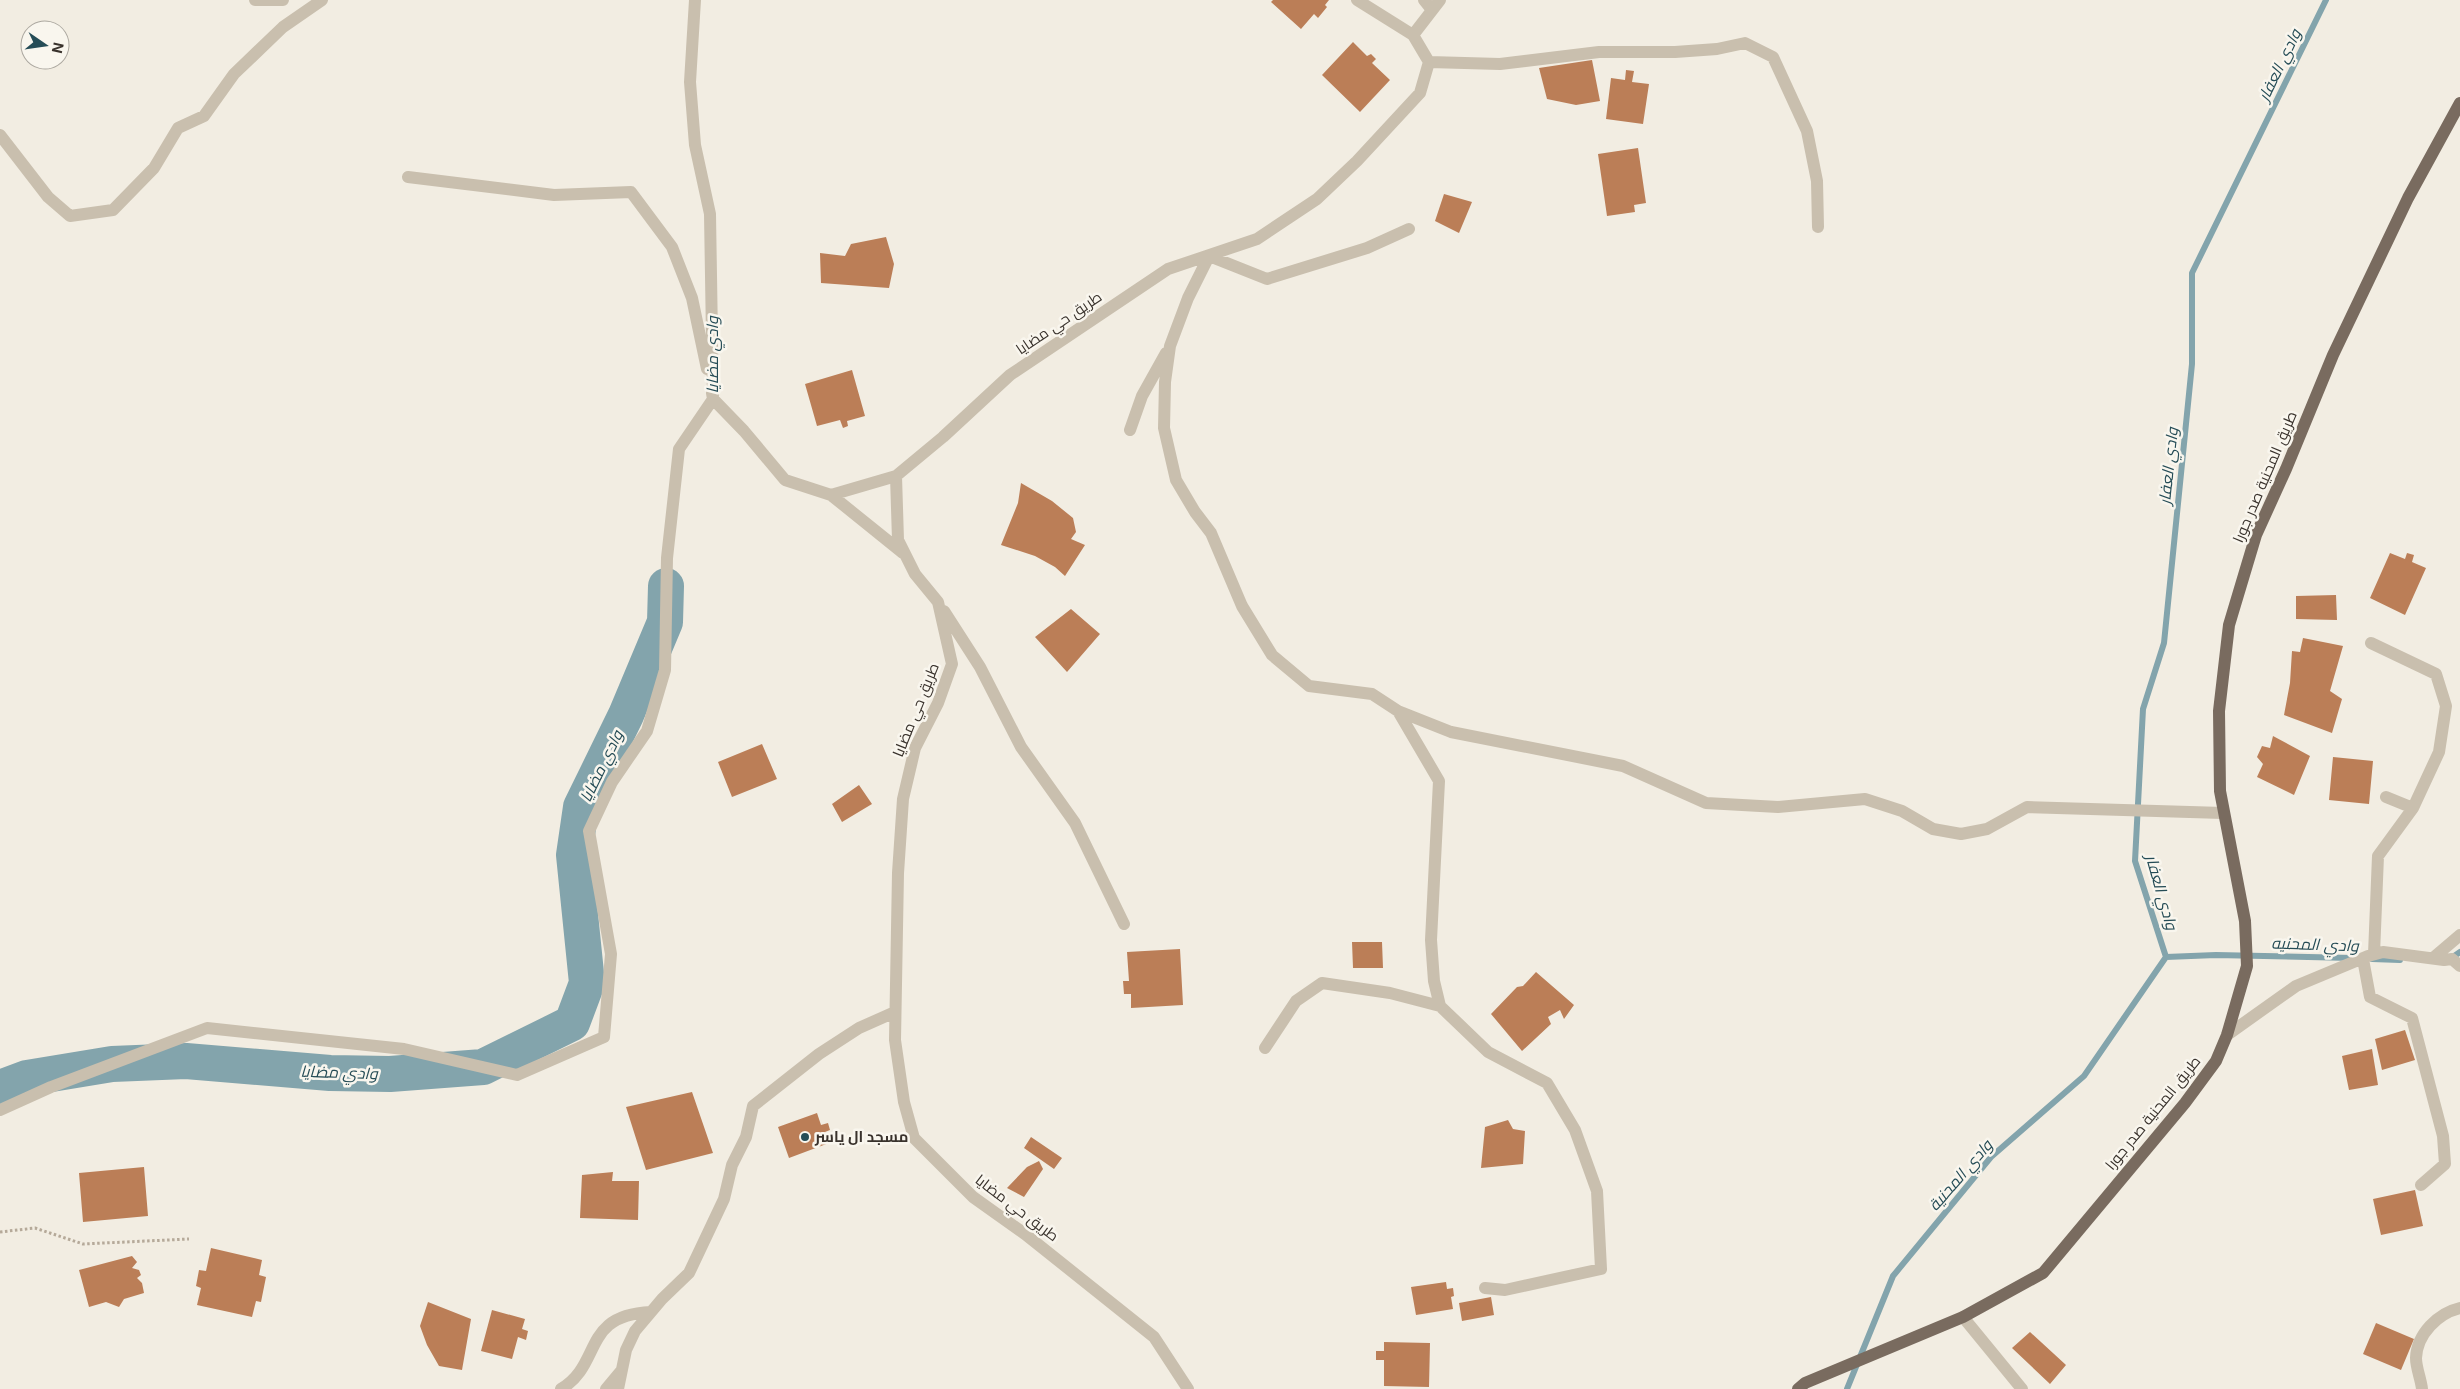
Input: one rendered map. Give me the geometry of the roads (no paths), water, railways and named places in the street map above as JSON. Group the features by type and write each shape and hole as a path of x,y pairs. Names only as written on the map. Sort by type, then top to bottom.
{"main road":[{"name":"طريق المحنية صدر جورا","path":"1802,1386 1963,1317 2043,1273 2185,1103 2216,1060 2227,1035 2247,966 2245,921 2220,791 2219,711 2229,624 2256,535 2365,284 2408,198 2460,103"}],"street":[{"path":"256,0 282,0"},
{"path":"0,135 48,196 70,216 113,210 154,168 178,128 204,116 234,74 283,27 322,0"},
{"path":"0,1110 52,1087 207,1028 404,1049 517,1075 604,1037 611,954 589,831 612,782 647,730 666,670 667,558 679,449 713,399 710,214 695,144 690,82 695,0"},
{"path":"1357,0 1413,35 1429,62 1500,64 1599,52 1675,52 1717,49 1745,43 1774,57 1807,132 1816,181 1818,227"},
{"path":"1413,35 1432,3"},
{"name":"طريق حي مضايا","path":"1188,1389 1154,1337 1025,1234 973,1197 914,1138 904,1102 895,1040 899,940 898,873 903,799 915,748 938,703 952,664 938,602 915,574 898,540 896,476 943,437 1010,375 1168,269 1257,238 1317,199 1357,161 1420,93 1429,62"},
{"path":"408,178 554,196 630,192 672,247 692,298 713,399 744,431 786,480 831,495 906,555"},
{"path":"1130,430 1142,396 1170,346 1188,298 1209,256 1267,279 1367,248 1409,229"},
{"path":"1170,346 1165,382 1164,428 1176,480 1211,534 1242,606 1272,655 1309,686 1372,694 1398,711 1451,732 1623,766 1706,803 1778,807 1864,799 1902,811 1934,829 1961,834 1987,829 2027,807 2223,813"},
{"path":"831,495 896,476"},
{"path":"938,602 980,667 1021,747 1075,823 1124,924"},
{"path":"2371,643 2436,674 2446,706 2439,752 2413,808 2378,856 2368,957 2370,997 2412,1018 2443,1136 2445,1164 2421,1186"},
{"path":"1398,711 1440,781 1431,940 1434,981 1440,1006"},
{"path":"2386,797 2413,808"},
{"path":"2433,958 2460,935"},
{"path":"2227,1035 2296,986 2382,952 2444,960 2452,959 2460,966"},
{"path":"1265,1048 1296,1001 1322,983 1390,993 1440,1006 1488,1052 1547,1082 1575,1130 1597,1191 1601,1269 1505,1290 1485,1288"},
{"path":"618,1389 626,1350 635,1331 690,1273 724,1200 732,1165 746,1138 753,1106 819,1054 859,1028 895,1012"},
{"path":"2422,1389 2416,1357 2426,1329 2446,1311 2460,1308"},
{"path":"560,1389 573,1382 596,1338 608,1325 631,1313 651,1312"},
{"path":"1963,1317 2022,1389"},
{"path":"606,1389 623,1369"}],"waterway":[{"name":"وادي العفار","path":"2166,957 2135,861 2143,709 2164,643 2192,364 2192,273 2326,0"},
{"name":"وادي مضايا","path":"0,1088 27,1078 112,1064 186,1061 330,1073 390,1074 483,1067 572,1023 587,983 574,855 581,807 626,715 665,622 666,586"},
{"name":"وادي المحنيه","path":"2450,959 2460,952"},
{"name":"وادي المحنيه","path":"2166,957 2216,955 2352,958"},
{"name":"وادي المحنية","path":"1847,1389 1893,1276 1991,1157 2084,1076 2166,957"},
{"name":"وادي المحنيه","path":"2372,959 2400,960"}],"place":[{"name":"مسجد ال ياسر","path":"805,1137"}]}
